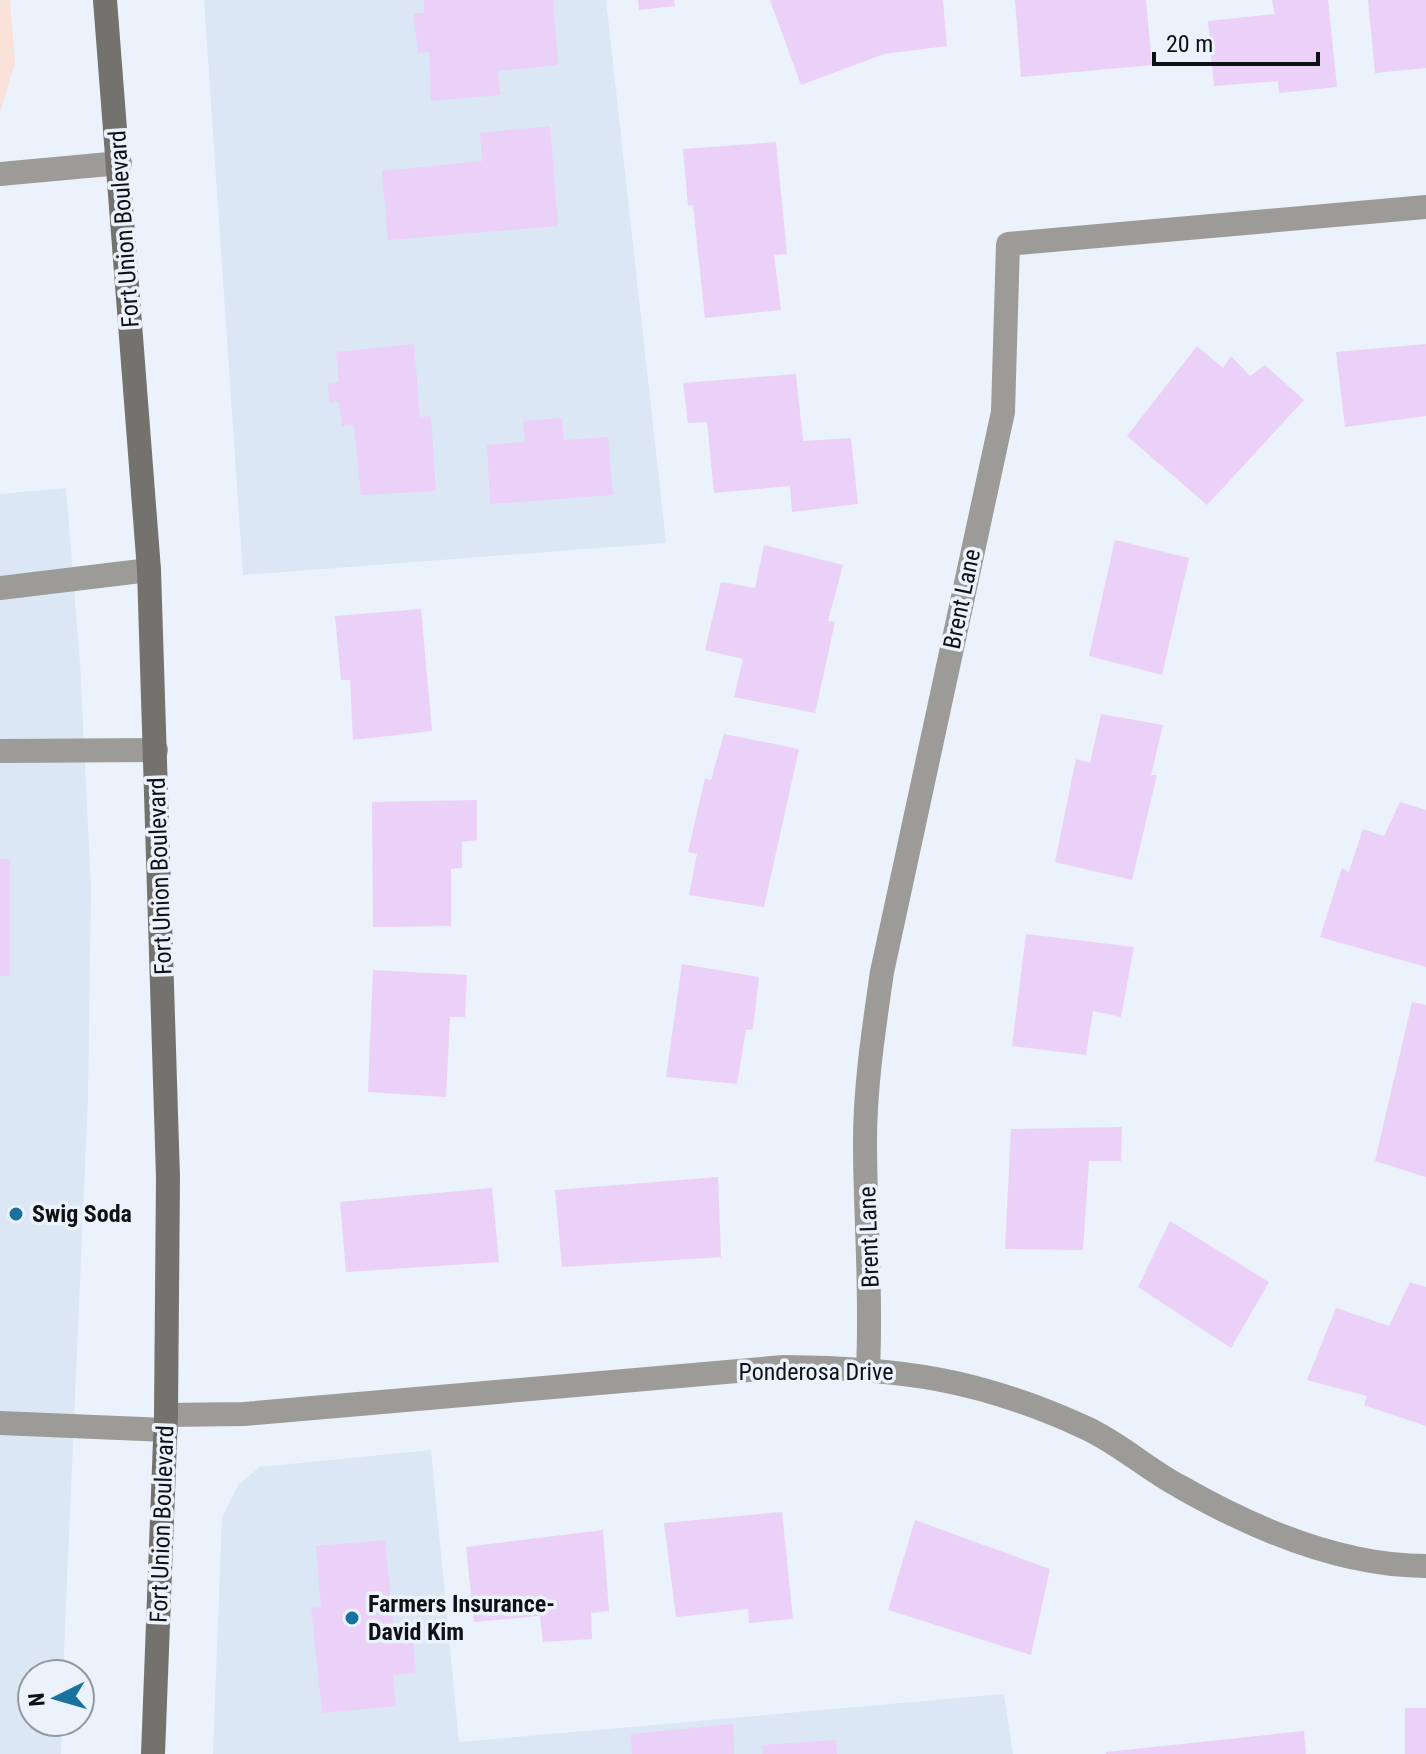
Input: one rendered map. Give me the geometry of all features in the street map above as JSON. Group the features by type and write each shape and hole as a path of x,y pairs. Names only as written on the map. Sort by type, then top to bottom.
{"main road":[{"name":"Fort Union Boulevard","path":"105,0 120,163 149,570 168,1177 166,1422 153,1754"}],"street":[{"path":"0,174 120,163"},
{"name":"Brent Lane","path":"868,1367 872,1302 865,1140 870,1053 885,956 1003,412 1008,244 1426,207"},
{"path":"0,588 149,570"},
{"path":"0,751 156,750"},
{"name":"Ponderosa Drive","path":"0,1423 166,1422 784,1367 868,1367 946,1379 1021,1399 1090,1430 1177,1486 1240,1518 1316,1547 1400,1566 1426,1566"}],"shaded area":[{"path":"0,0 10,0 15,63 0,112"},
{"path":"204,0 606,0 666,543 243,575"},
{"path":"66,488 80,663 91,887 88,1096 64,1658 16,1658 16,1738 62,1738 61,1754 0,1754 0,494"},
{"path":"431,1450 459,1742 1004,1694 1013,1754 213,1754 222,1517 238,1485 260,1467"}],"building":[{"path":"424,0 553,0 558,65 498,71 500,95 431,101 429,52 418,53 413,13 424,13"},
{"path":"638,0 674,0 675,6 639,10"},
{"path":"770,0 943,0 947,46 884,54 801,85"},
{"path":"1015,0 1146,0 1152,65 1021,77"},
{"path":"1272,0 1328,0 1337,87 1279,93 1278,81 1214,86 1208,21 1275,14"},
{"path":"1368,0 1426,0 1426,68 1375,73"},
{"path":"550,126 558,226 388,240 382,171 482,161 480,133"},
{"path":"776,142 787,254 774,255 781,310 705,318 693,205 688,206 683,149"},
{"path":"414,344 420,417 431,416 436,491 361,495 354,425 342,426 339,402 329,403 328,383 339,382 336,352"},
{"path":"1426,344 1426,416 1345,427 1336,352"},
{"path":"1197,346 1223,368 1231,356 1250,376 1265,365 1304,400 1207,505 1127,436"},
{"path":"796,374 803,441 851,438 858,504 792,512 790,486 714,493 707,422 688,423 683,383"},
{"path":"562,418 564,440 608,437 613,495 490,504 487,445 525,442 523,421"},
{"path":"1115,540 1189,558 1162,675 1089,656"},
{"path":"764,545 843,565 828,621 835,622 815,713 734,697 743,659 705,650 721,582 755,588"},
{"path":"421,609 432,731 353,740 350,680 341,680 335,616"},
{"path":"1101,714 1163,725 1151,775 1157,775 1132,880 1055,862 1076,759 1090,763"},
{"path":"724,734 799,749 764,907 689,895 697,854 688,852 705,778 711,780"},
{"path":"477,800 477,840 462,842 462,868 451,869 451,926 373,927 372,802"},
{"path":"1400,802 1426,810 1426,967 1320,937 1342,868 1349,872 1363,829 1384,836"},
{"path":"0,859 10,859 10,976 0,976"},
{"path":"1026,934 1134,947 1121,1017 1093,1011 1086,1055 1012,1046"},
{"path":"682,964 759,977 753,1029 746,1030 737,1084 666,1077"},
{"path":"373,970 467,975 465,1017 450,1017 446,1097 368,1092"},
{"path":"1412,1002 1426,1005 1426,1177 1375,1161"},
{"path":"1122,1127 1121,1161 1089,1161 1083,1250 1005,1249 1011,1129"},
{"path":"718,1177 721,1257 562,1267 555,1190"},
{"path":"492,1188 499,1262 346,1272 340,1202"},
{"path":"1170,1221 1269,1282 1231,1348 1138,1287"},
{"path":"1410,1282 1426,1287 1426,1426 1364,1405 1367,1396 1307,1380 1336,1308 1389,1326"},
{"path":"782,1512 793,1619 749,1623 748,1609 676,1617 664,1523"},
{"path":"915,1520 1050,1569 1031,1655 888,1610"},
{"path":"603,1530 609,1611 591,1613 592,1639 543,1642 540,1616 474,1622 466,1547"},
{"name":"Farmers Insurance- David Kim","path":"385,1540 394,1632 412,1629 416,1673 393,1675 396,1706 322,1713 311,1607 321,1606 316,1546"},
{"path":"1405,1708 1426,1708 1426,1754 1405,1754"},
{"path":"733,1724 734,1754 632,1754 631,1734"},
{"path":"1304,1731 1306,1754 1106,1754 1106,1752"},
{"path":"836,1740 837,1754 763,1754 762,1745"}],"place":[{"name":"Swig Soda","path":"16,1214"},
{"name":"Farmers Insurance- David Kim","path":"352,1618"}]}
